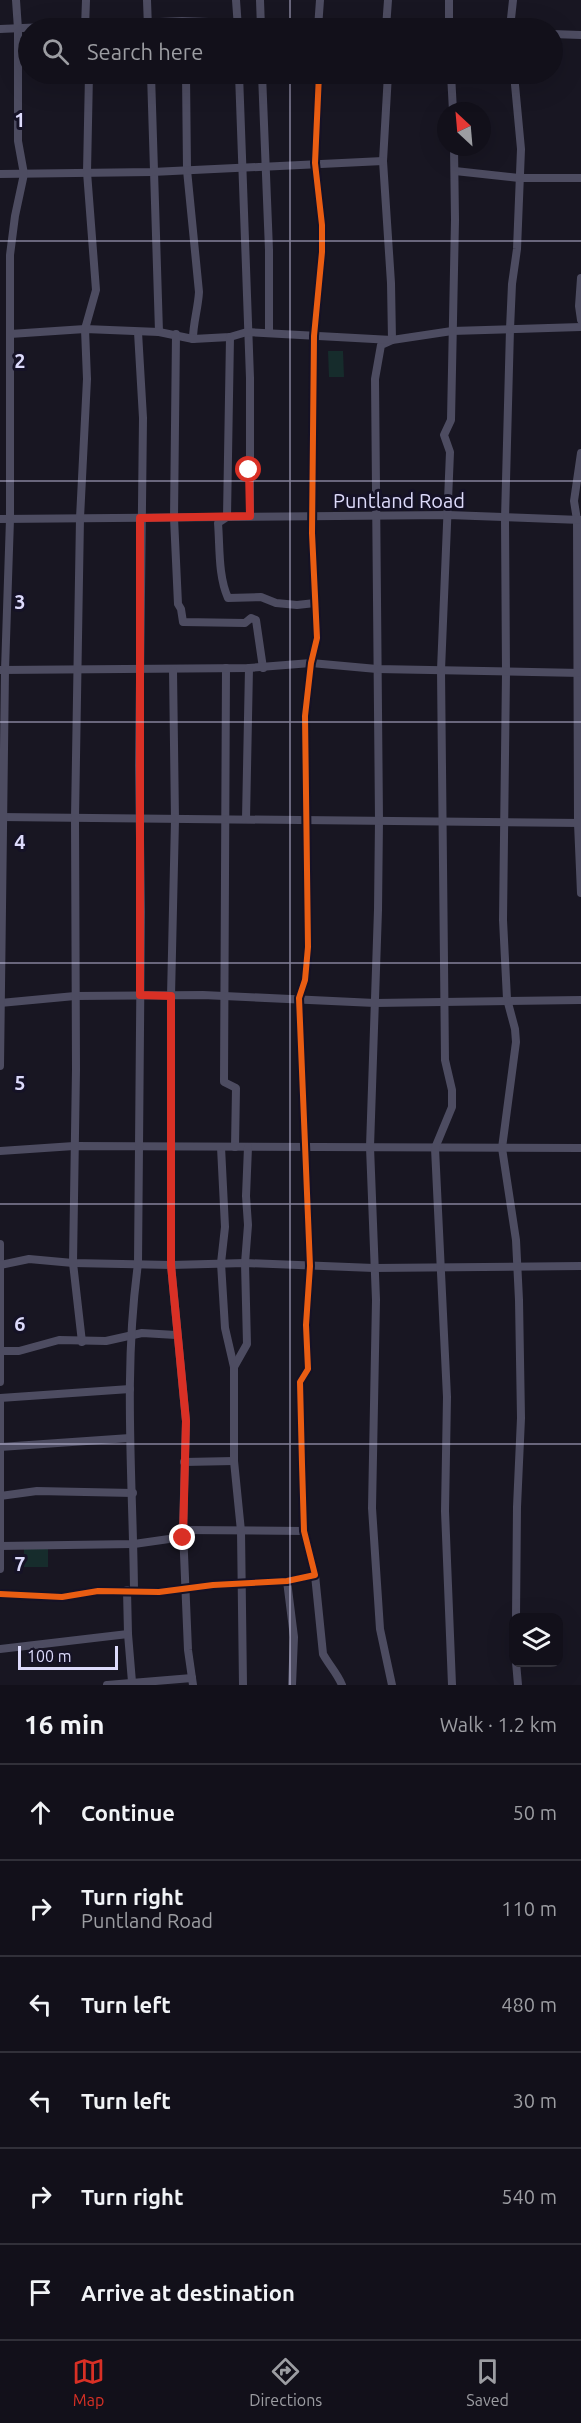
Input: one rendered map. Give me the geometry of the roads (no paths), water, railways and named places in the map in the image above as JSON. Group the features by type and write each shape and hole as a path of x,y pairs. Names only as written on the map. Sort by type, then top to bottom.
{"street":[{"path":"0,1066 3,670 10,519 10,255 24,174 18,141 16,0"},
{"path":"85,18 86,0"},
{"path":"147,0 147,18"},
{"path":"236,0 237,18"},
{"path":"260,0 261,18"},
{"path":"319,18 320,0"},
{"path":"387,18 388,0"},
{"path":"449,0 449,18"},
{"path":"511,18 513,0"},
{"path":"0,28 18,29"},
{"path":"563,34 581,35"},
{"path":"82,1342 73,1263 75,818 80,518 87,379 85,329 96,290 87,172 89,84"},
{"path":"151,84 152,171 156,197 159,332"},
{"path":"186,84 187,170 199,292 193,323 193,339"},
{"path":"239,84 248,332 250,516"},
{"path":"262,84 269,250 268,332"},
{"path":"319,84 315,163 322,234 314,336 312,516 317,638 311,663 305,716 308,947 305,980 300,998 310,1266 306,1325 308,1369 300,1382 304,1532 315,1575 323,1654 342,1685"},
{"path":"387,84 383,161 391,283 392,340"},
{"path":"452,84 453,102"},
{"path":"515,84 521,149 517,249 512,284 510,329 505,519 503,920 507,999 516,1042 502,1148 516,1240 517,1266 521,1418 516,1613"},
{"path":"452,1685 445,1511 447,1397 435,1148 452,1107 452,1090 445,1060 441,670 450,452 444,435 451,420 454,156"},
{"path":"0,174 187,170 383,161"},
{"path":"454,171 519,177 581,178"},
{"path":"581,278 579,306 581,320"},
{"path":"10,334 85,329 159,332 193,339 230,337 248,332 268,332 392,340 452,331 581,327"},
{"path":"132,1683 128,1634 134,1544 130,1389 138,1264 137,1146 141,912 138,818 143,418 138,332"},
{"path":"176,334 174,518 177,604 181,609 183,622 245,623 251,618 256,620 263,668"},
{"path":"230,337 227,517 218,523 222,574 228,598 261,597 276,603 297,605 315,603"},
{"path":"392,340 381,345 375,379 379,820 370,1147 376,1300 372,1496 380,1629 392,1685"},
{"path":"0,344 10,344"},
{"path":"581,453 574,501 579,520 581,893"},
{"name":"Puntland Road","path":"0,519 448,515 505,519 579,520"},
{"path":"3,670 263,668 311,663 377,669 580,673"},
{"path":"226,668 224,1082 236,1088 235,1147"},
{"path":"246,819 249,668"},
{"path":"107,1685 192,1682 188,1660 183,1534 186,1421 171,1265 171,996 175,820 173,669"},
{"path":"2,818 441,820 580,824"},
{"path":"0,1003 75,996 140,995 226,995 375,1003 445,1003 507,999 581,1000"},
{"path":"0,1150 74,1146 581,1148"},
{"path":"221,1147 225,1227 221,1263 225,1328 234,1367 234,1461 241,1531 243,1685"},
{"path":"234,1367 247,1344 245,1263 248,1225 246,1196 248,1147"},
{"path":"0,1244 0,1382"},
{"path":"0,1265 29,1259 73,1263 171,1265 245,1263 375,1268 581,1266"},
{"path":"0,1350 20,1351 59,1340 106,1341 142,1333 176,1335"},
{"path":"0,1569 0,1400 130,1389"},
{"path":"0,1447 130,1438"},
{"path":"184,1462 234,1461"},
{"path":"0,1496 38,1491 133,1493"},
{"path":"0,1546 134,1544 183,1534 241,1531 304,1532"},
{"path":"0,1594 62,1597 98,1591 159,1592 287,1581 315,1575"},
{"path":"287,1581 294,1637 292,1685"},
{"path":"0,1649 128,1634"},
{"path":"516,1667 518,1685"}]}
